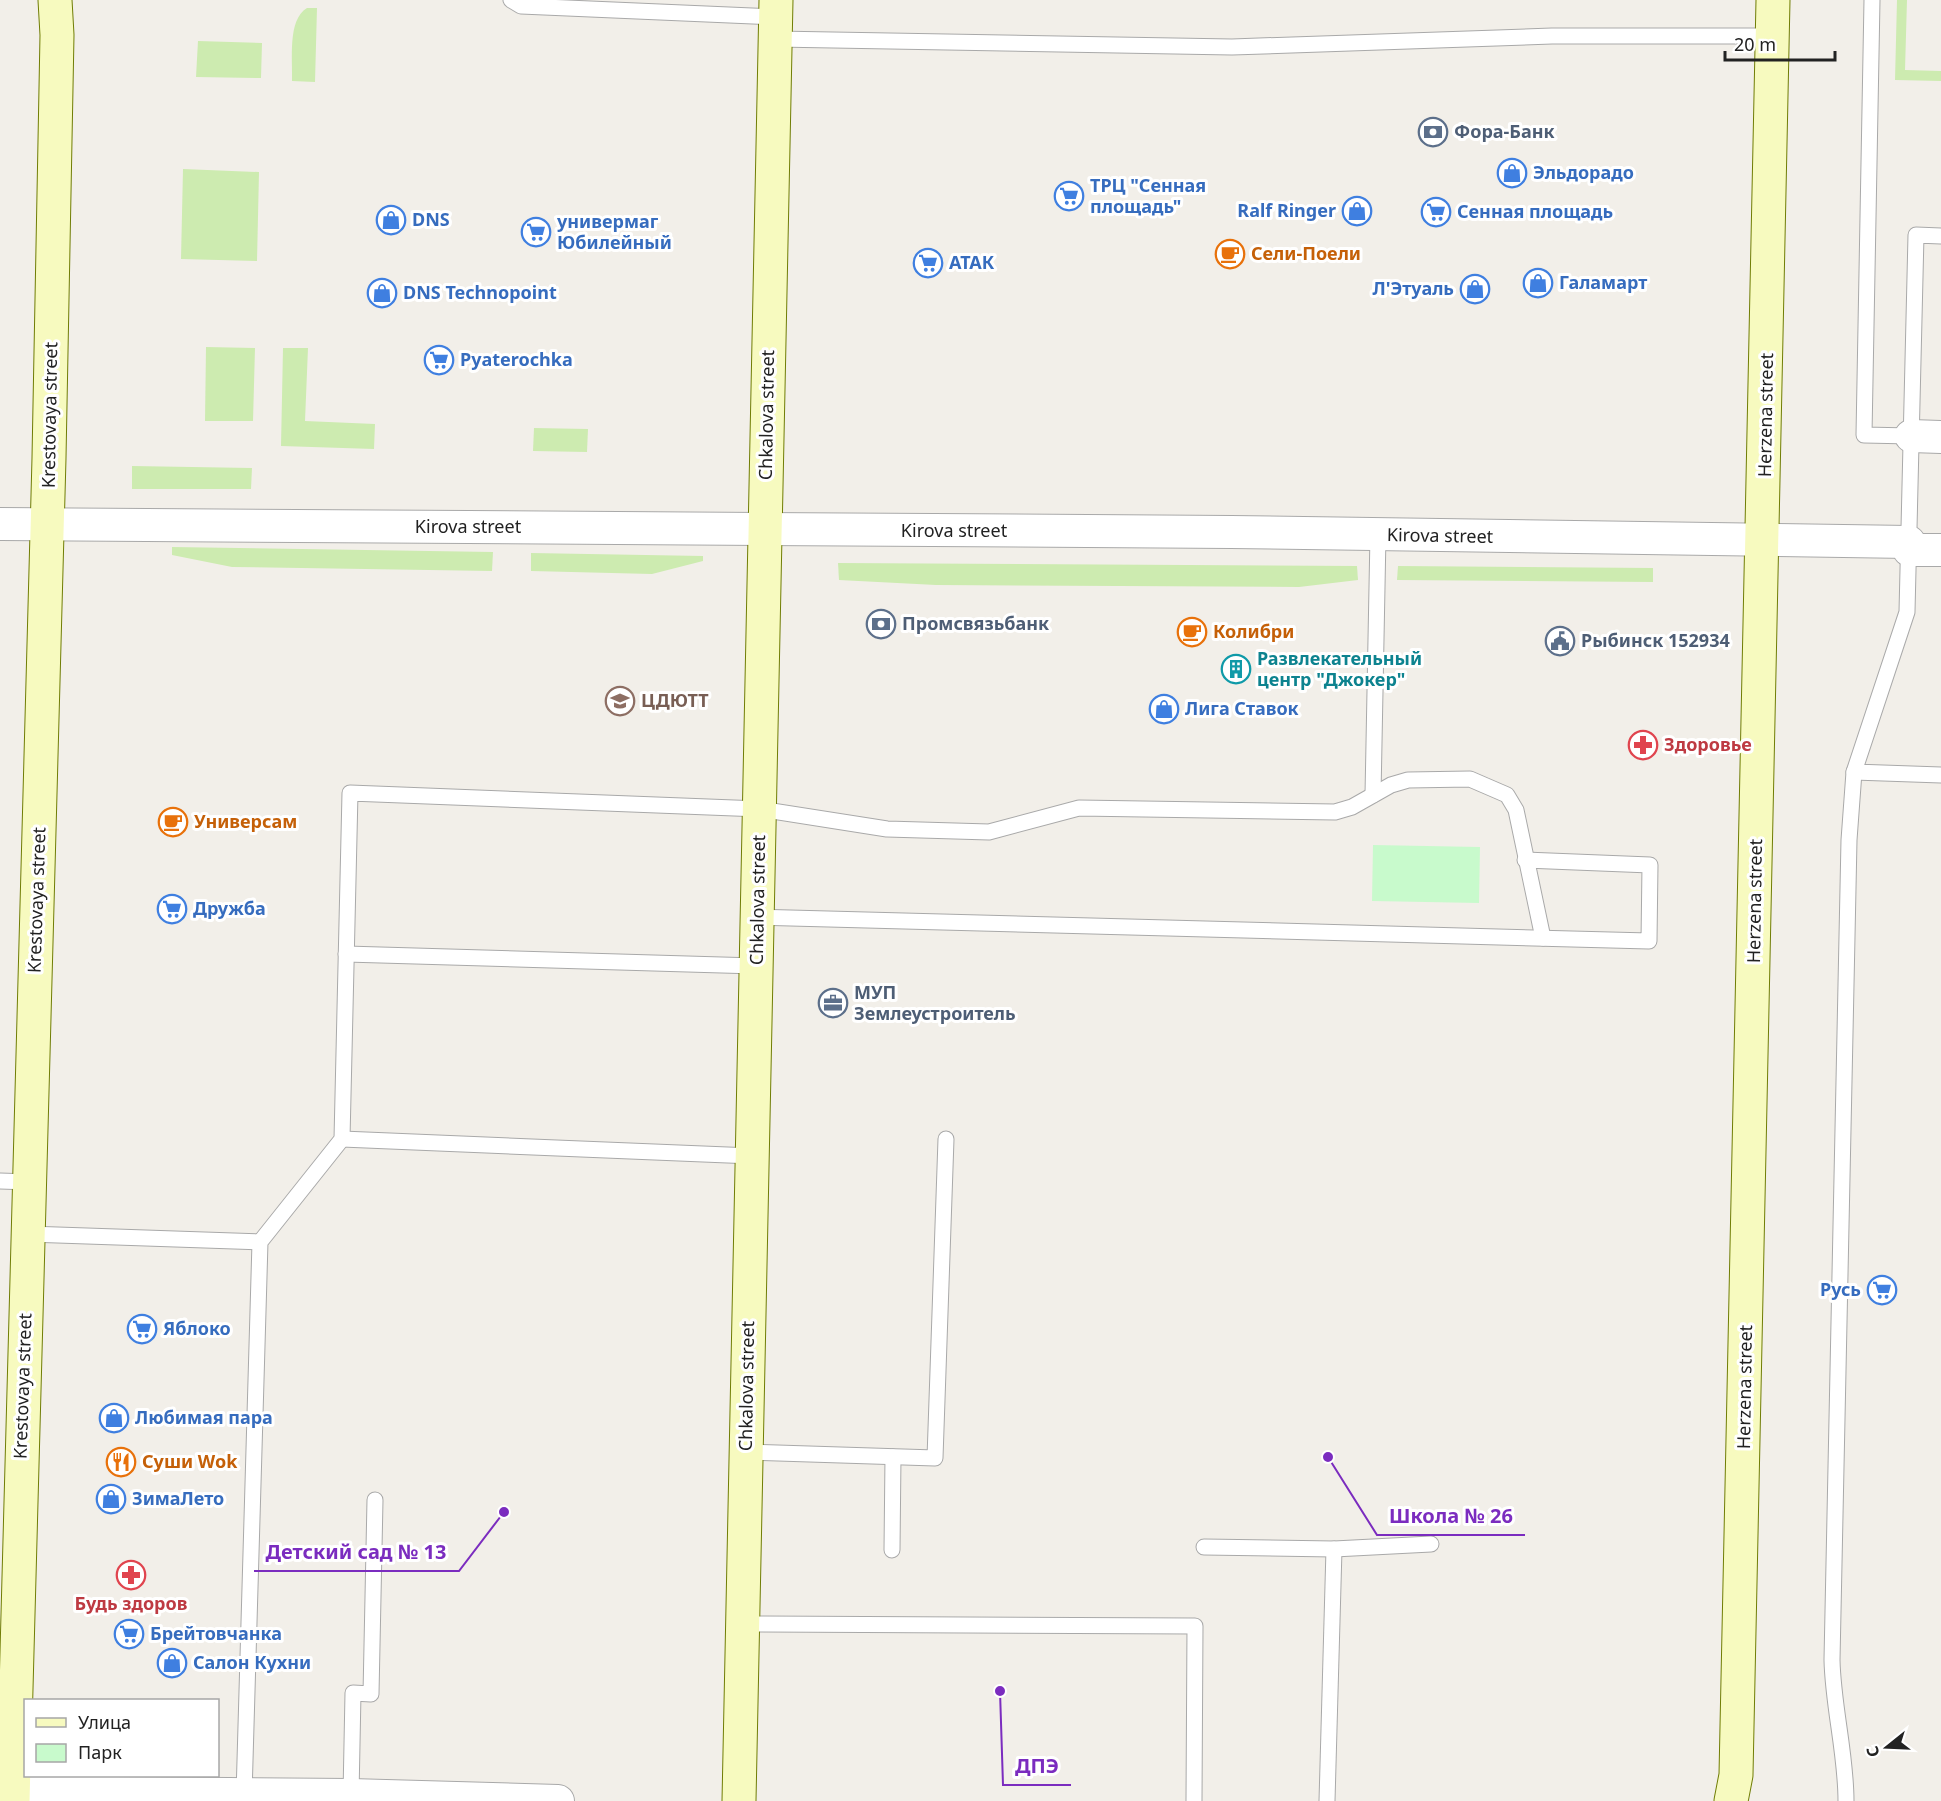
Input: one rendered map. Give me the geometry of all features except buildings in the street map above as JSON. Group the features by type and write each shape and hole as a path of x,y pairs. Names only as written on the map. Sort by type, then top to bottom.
{"street":[{"name":"Krestovaya street","path":"9,1795 28,1234 14,1181 47,525 57,35 55,0"},
{"name":"Herzena street","path":"1731,1801 1737,1775 1773,0"},
{"name":"Chkalova street","path":"739,1801 776,19"},
{"name":"Kirova street","path":"0,524 765,531 1219,532 1378,536 1762,539 1909,546 1941,550"},
{"path":"9,1795 156,1797 244,1795 306,1798 351,1795 558,1801"}],"lane":[{"path":"511,0 521,6 1232,47 1552,36 1773,36"},
{"path":"1872,0 1864,435 1926,437"},
{"path":"1846,1801 1846,1780 1832,1660 1849,840 1854,772 1907,612 1909,546 1926,437 1916,235 1941,236"},
{"path":"1373,795 1378,536"},
{"path":"1854,772 1941,775"},
{"path":"244,1795 260,1242 342,1139 350,794 759,809 887,829 988,832 1079,808 1335,812 1352,807 1391,785 1408,780 1470,780 1507,795 1516,810 1543,938"},
{"path":"757,917 1649,941 1650,865 1525,860"},
{"path":"346,954 756,966"},
{"path":"342,1139 752,1156"},
{"path":"746,1452 935,1458 946,1139"},
{"path":"28,1234 260,1242"},
{"path":"892,1550 893,1457"},
{"path":"351,1795 352,1693 371,1694 375,1500"},
{"path":"1204,1547 1334,1549 1431,1544"},
{"path":"1327,1801 1334,1549"},
{"path":"742,1624 1195,1626 1194,1801"}],"green space":[{"path":"1897,0 1907,0 1905,70 1941,71 1941,81 1895,80"},
{"path":"307,8 317,8 315,82 292,81 294,31 296,22"},
{"path":"198,41 262,43 261,78 196,77"},
{"path":"183,169 259,172 257,261 181,259"},
{"path":"206,347 255,348 253,421 205,421"},
{"path":"283,348 308,348 305,421 375,424 374,449 281,446"},
{"path":"534,428 588,429 587,452 533,451"},
{"path":"132,466 252,468 251,489 132,489"},
{"path":"172,547 493,552 492,571 232,567 172,555"},
{"path":"531,553 703,556 703,561 652,574 531,571"},
{"path":"838,563 1357,566 1358,580 1299,587 936,585 839,580"},
{"path":"1398,566 1653,568 1653,582 1397,580"},
{"path":"1373,845 1480,847 1479,903 1372,901"}],"place":[{"name":"Фора-Банк","path":"1433,132"},
{"name":"Эльдорадо","path":"1512,173"},
{"name":"ТРЦ \"Сенная площадь\"","path":"1069,196"},
{"name":"Ralf Ringer","path":"1357,211"},
{"name":"Сенная площадь","path":"1436,212"},
{"name":"DNS","path":"391,220"},
{"name":"универмаг Юбилейный","path":"536,232"},
{"name":"Сели-Поели","path":"1230,254"},
{"name":"АТАК","path":"928,263"},
{"name":"Галамарт","path":"1538,283"},
{"name":"Л'Этуаль","path":"1475,289"},
{"name":"DNS Technopoint","path":"382,293"},
{"name":"Pyaterochka","path":"439,360"},
{"name":"Промсвязьбанк","path":"881,624"},
{"name":"Колибри","path":"1192,632"},
{"name":"Рыбинск 152934","path":"1560,641"},
{"name":"Развлекательный центр \"Джокер\"","path":"1236,669"},
{"name":"ЦДЮТТ","path":"620,701"},
{"name":"Лига Ставок","path":"1164,709"},
{"name":"Здоровье","path":"1643,745"},
{"name":"Универсам","path":"173,822"},
{"name":"Дружба","path":"172,909"},
{"name":"МУП Землеустроитель","path":"833,1003"},
{"name":"Русь","path":"1882,1290"},
{"name":"Яблоко","path":"142,1329"},
{"name":"Любимая пара","path":"114,1418"},
{"name":"Школа № 26","path":"1328,1457"},
{"name":"Суши Wok","path":"121,1462"},
{"name":"ЗимаЛето","path":"111,1499"},
{"name":"Детский сад № 13","path":"504,1512"},
{"name":"Будь здоров","path":"131,1575"},
{"name":"Брейтовчанка","path":"129,1634"},
{"name":"Салон Кухни","path":"172,1663"},
{"name":"ДПЭ","path":"1000,1691"}]}
